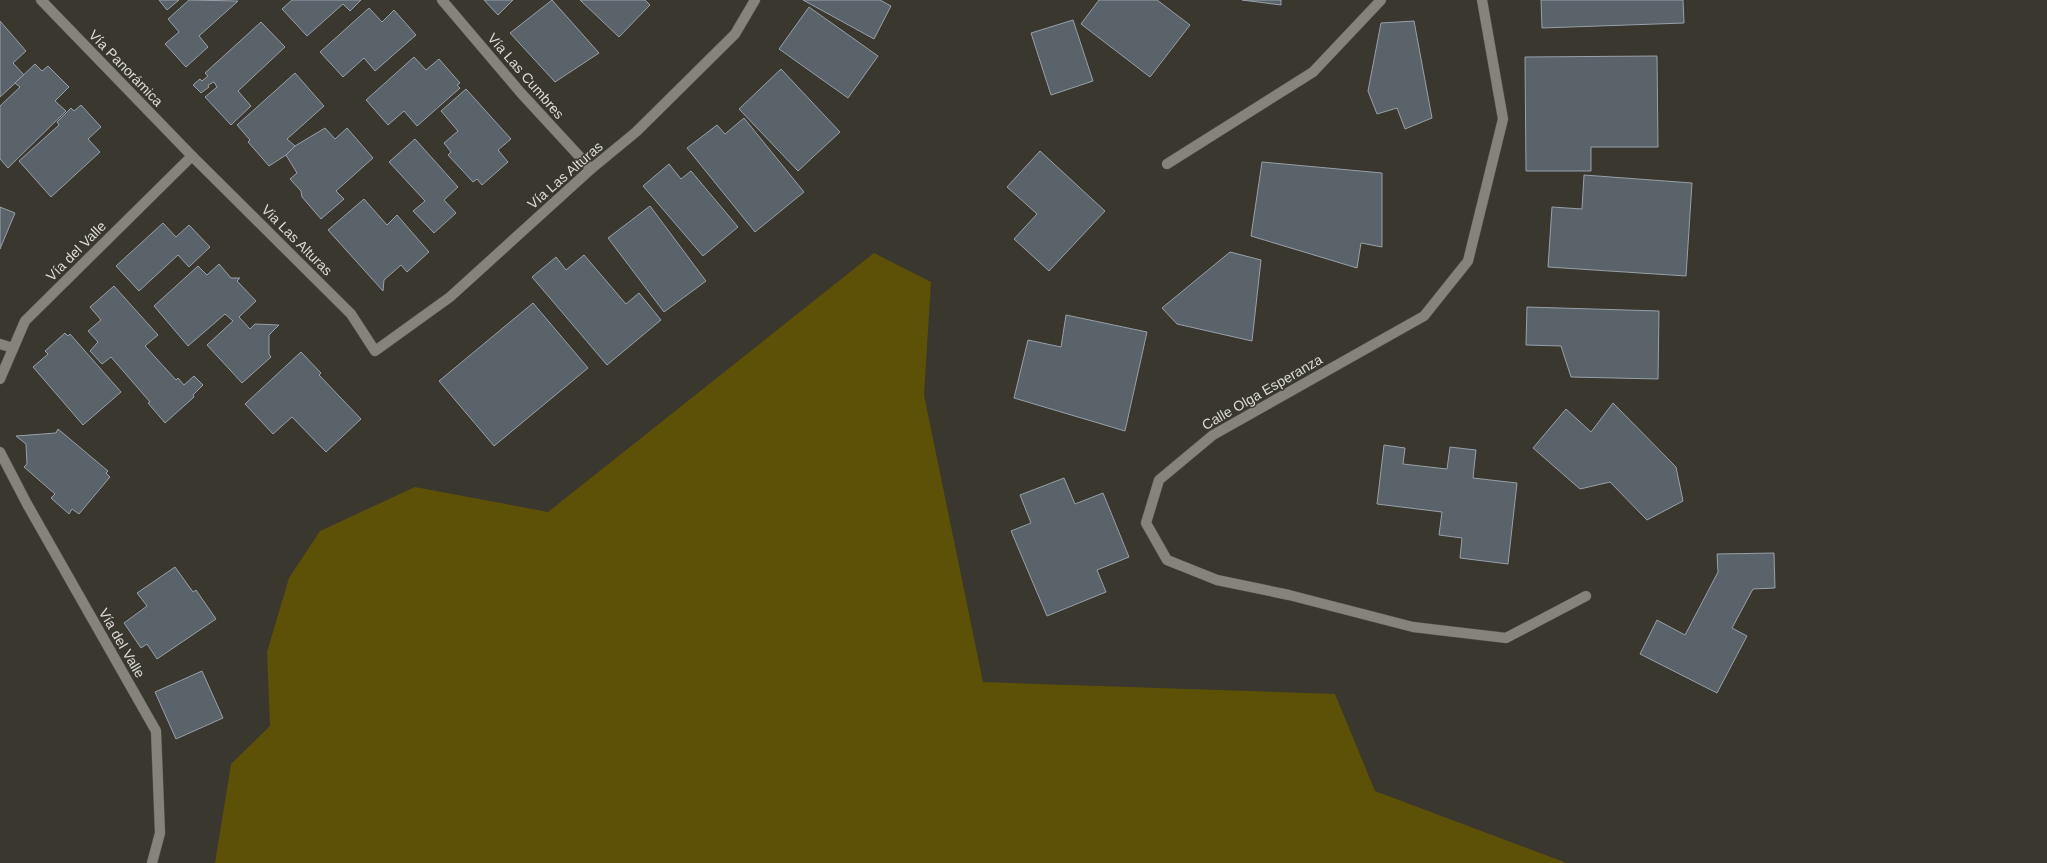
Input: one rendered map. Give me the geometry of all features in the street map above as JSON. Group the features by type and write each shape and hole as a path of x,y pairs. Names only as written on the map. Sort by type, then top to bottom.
{"street":[{"name":"Vía Panorámica","path":"41,0 192,156"},
{"name":"Vía Las Cumbres","path":"442,0 521,93 591,169"},
{"name":"Vía Las Alturas","path":"375,351 450,297 591,169 636,132 735,34 755,0"},
{"path":"1167,164 1313,72 1381,0"},
{"name":"Calle Olga Esperanza","path":"1482,0 1503,119 1468,261 1424,316 1212,435 1159,480 1146,523 1167,560 1210,577 1289,595 1413,627 1506,638 1586,596"},
{"name":"Vía del Valle","path":"0,379 25,321 192,156"},
{"name":"Via Las Alturas","path":"192,156 351,314 375,351"},
{"path":"0,344 13,348"},
{"name":"Vía del Valle","path":"0,452 27,504 156,731 160,833 152,863"}],"shaded area":[{"path":"874,253 931,282 924,395 983,682 1335,694 1375,791 1567,863 215,863 231,764 270,726 267,652 289,578 320,531 415,487 548,512"}],"building":[{"path":"159,0 179,0 167,10"},
{"path":"189,0 238,1 199,36 208,47 186,67 165,44 179,32 168,19"},
{"path":"292,0 361,0 350,11 343,4 307,36 282,9"},
{"path":"484,0 513,0 498,15"},
{"path":"552,0 599,53 555,82 510,33"},
{"path":"580,0 645,0 650,5 619,37"},
{"path":"803,0 880,0 891,6 874,39"},
{"path":"1099,0 1157,0 1190,25 1150,77 1081,24"},
{"path":"1242,0 1281,0 1281,5"},
{"path":"1541,0 1683,0 1684,23 1542,28"},
{"path":"809,7 878,56 848,98 779,49"},
{"path":"369,8 382,22 394,10 416,35 375,71 364,58 343,77 320,52"},
{"path":"1073,20 1093,81 1051,95 1031,33"},
{"path":"0,21 26,51 13,63 24,75 0,97"},
{"path":"1414,21 1432,118 1405,129 1397,108 1377,114 1368,91 1381,23"},
{"path":"261,22 285,47 238,91 251,106 231,125 205,97 217,87 214,82 208,85 209,87 201,93 193,85 200,79 202,81 208,76 205,73"},
{"path":"1657,56 1658,147 1591,147 1591,171 1526,171 1525,57"},
{"path":"414,57 426,70 439,59 460,83 457,85 460,88 417,126 404,111 388,125 366,100"},
{"path":"35,64 42,71 48,66 69,87 55,101 66,111 8,168 0,159 0,106 20,87 15,83"},
{"path":"781,69 840,132 798,171 739,109"},
{"path":"295,73 324,106 287,139 295,146 286,155 269,166 248,142 250,140 237,125"},
{"path":"466,89 511,139 498,150 508,162 482,185 477,179 473,182 448,155 451,152 444,143 458,131 441,111"},
{"path":"81,105 101,127 88,139 100,152 51,197 19,161 59,125 57,122 71,108 74,111"},
{"path":"744,118 804,192 755,232 687,148 717,125 725,134"},
{"path":"325,128 335,139 347,128 373,158 336,191 344,199 321,219 302,197 301,191 290,179 297,173 286,155 295,146"},
{"path":"415,139 458,187 444,200 456,213 434,233 413,211 425,201 389,162"},
{"path":"1040,151 1105,211 1049,271 1014,239 1037,214 1007,187"},
{"path":"1262,162 1382,173 1382,247 1361,243 1357,268 1251,236"},
{"path":"669,164 681,179 691,171 738,227 703,256 643,186"},
{"path":"1584,175 1692,183 1686,276 1548,267 1552,207 1582,209"},
{"path":"364,199 387,225 397,215 429,252 407,272 401,265 384,280 383,291 328,230"},
{"path":"650,206 706,281 664,312 608,238"},
{"path":"0,207 15,213 0,249"},
{"path":"163,223 176,237 189,225 210,247 189,267 178,255 139,291 116,266"},
{"path":"1230,252 1261,260 1252,341 1177,324 1162,308"},
{"path":"584,255 626,304 639,293 661,320 607,365 532,277 556,257 566,270"},
{"path":"219,264 231,278 240,278 237,281 256,301 239,317 250,329 255,324 279,325 269,335 269,354 271,357 242,383 207,345 233,321 225,314 188,346 154,306 198,266 207,275"},
{"path":"114,286 158,335 145,346 176,380 178,378 184,385 194,376 203,385 193,395 194,397 165,423 148,403 150,402 111,357 102,364 90,351 98,342 88,331 101,320 90,307"},
{"path":"533,303 588,368 494,446 439,381"},
{"path":"1527,307 1659,311 1658,379 1571,377 1561,346 1526,345"},
{"path":"1066,315 1147,332 1125,431 1014,398 1028,340 1061,347"},
{"path":"65,333 68,336 70,334 121,392 83,425 33,367 48,354 45,351"},
{"path":"301,352 321,373 319,375 361,419 326,452 292,417 273,434 245,404"},
{"path":"1613,403 1676,467 1683,501 1647,520 1610,482 1580,489 1533,448 1566,409 1591,432"},
{"path":"58,429 108,471 106,473 110,477 79,514 72,509 69,514 51,498 55,494 24,467 27,464 26,444 16,436 56,433"},
{"path":"1384,445 1405,448 1403,464 1447,469 1450,447 1476,450 1473,478 1517,483 1508,564 1460,558 1462,538 1439,535 1442,512 1377,504"},
{"path":"1064,478 1075,504 1103,493 1129,557 1097,570 1106,592 1047,616 1011,531 1031,523 1020,495"},
{"path":"1774,553 1775,588 1753,589 1732,628 1747,636 1717,693 1640,654 1657,620 1685,635 1718,572 1717,554"},
{"path":"175,567 193,592 196,590 216,619 157,659 147,644 141,648 124,623 147,606 137,593"},
{"path":"202,671 223,718 176,739 155,692"}]}
